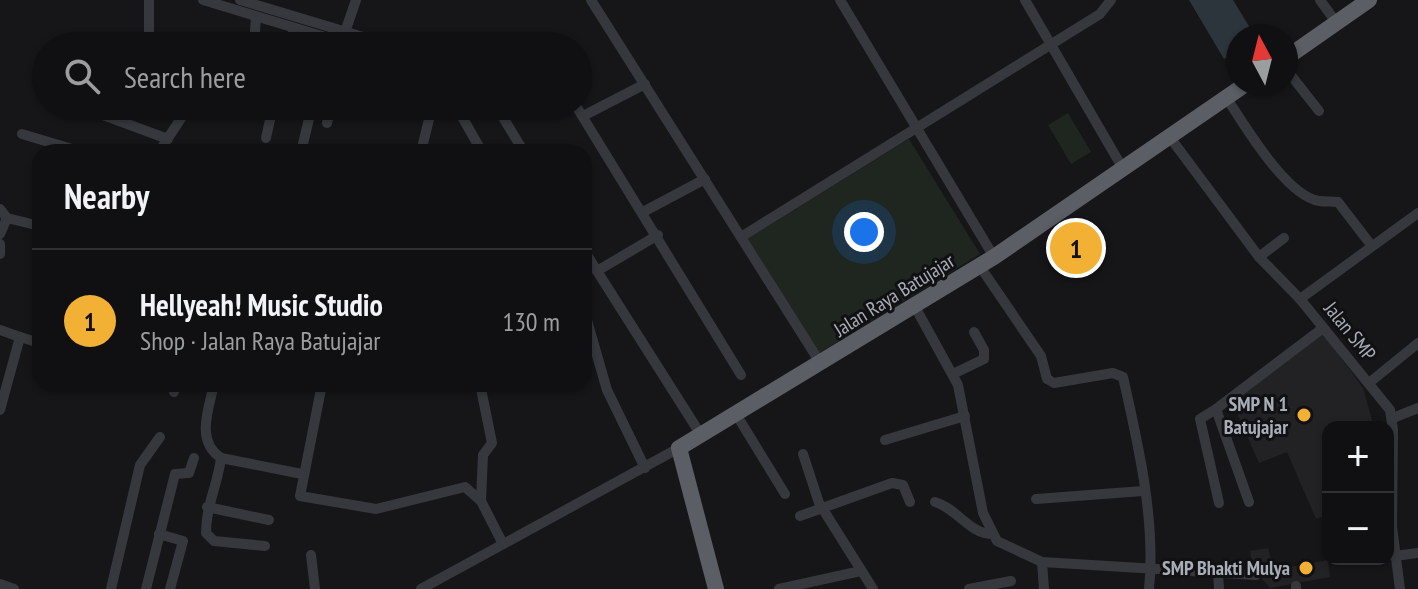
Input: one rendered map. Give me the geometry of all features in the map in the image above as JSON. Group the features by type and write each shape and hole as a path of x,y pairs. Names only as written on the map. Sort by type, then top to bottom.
{"highway":[{"path":"1298,49 1369,0"},
{"name":"Jalan Raya Batujajar","path":"679,448 994,257 1226,97"},
{"path":"679,448 716,589"}],"street":[{"path":"149,0 149,32"},
{"path":"203,0 304,32"},
{"path":"240,0 345,32 356,0"},
{"path":"591,0 821,364"},
{"path":"840,0 994,257"},
{"path":"1025,0 1122,167"},
{"path":"741,237 1100,14 1111,0"},
{"path":"1320,0 1336,22"},
{"path":"255,32 256,17"},
{"path":"592,106 645,84"},
{"path":"1298,84 1319,111"},
{"path":"1226,97 1252,138 1289,182 1317,201 1338,202 1371,245"},
{"path":"117,120 168,139"},
{"path":"165,144 180,120"},
{"path":"266,138 270,120"},
{"path":"303,144 309,120"},
{"path":"423,144 427,120"},
{"path":"463,120 477,144"},
{"path":"505,120 519,144"},
{"path":"585,120 741,375"},
{"path":"22,134 55,144"},
{"name":"Jalan SMP","path":"1169,136 1259,257 1300,299 1369,383 1393,418"},
{"path":"643,212 705,179"},
{"path":"1300,299 1418,213"},
{"path":"0,234 4,214 32,223"},
{"path":"597,271 658,235"},
{"path":"1259,257 1284,238"},
{"path":"0,244 0,254"},
{"path":"592,263 701,435"},
{"path":"979,265 1041,356 1047,379 1054,383 1113,373 1123,377 1143,491 1151,569 1149,589"},
{"path":"914,305 953,374 965,416 983,513 993,534 1006,547 1042,562 1256,575"},
{"path":"1219,503 1200,419 1323,328"},
{"path":"0,330 32,341"},
{"path":"953,374 984,359 974,332"},
{"path":"0,410 5,365 20,337"},
{"path":"592,338 607,390 645,468"},
{"path":"1369,383 1418,343"},
{"path":"212,392 205,426 210,446 221,458 302,474"},
{"path":"320,392 302,474 299,494 302,498 369,509 385,508 459,487 468,488 481,501 503,544"},
{"path":"481,501 482,459 492,443 482,392"},
{"path":"1394,493 1393,418 1418,408"},
{"path":"1216,409 1249,502"},
{"path":"736,414 785,494"},
{"path":"885,440 965,416"},
{"path":"111,589 140,465 160,437"},
{"path":"421,589 679,448"},
{"path":"803,454 823,506 873,589"},
{"path":"146,589 175,474 189,473 194,458"},
{"path":"221,458 207,507 207,537 265,546"},
{"path":"800,516 897,482 903,485 910,502"},
{"path":"1036,499 1143,491"},
{"path":"935,502 956,511 974,529 993,534"},
{"path":"207,507 269,520"},
{"path":"159,534 183,541 170,589"},
{"path":"1400,589 1394,556 1418,553"},
{"path":"311,555 315,589"},
{"path":"1042,562 1044,589"},
{"path":"779,589 861,571"},
{"path":"1218,573 1219,589"},
{"path":"969,589 1011,581"},
{"path":"0,584 14,589"}],"shaded area":[{"path":"1189,0 1233,0 1248,24 1226,24 1224,59"},
{"path":"1068,113 1091,152 1071,164 1048,125"},
{"path":"909,139 980,254 818,354 747,239"},
{"name":"SMP N 1 Batujajar","path":"1323,333 1363,388 1372,421 1322,421 1322,517 1316,519 1287,452 1259,463 1232,402"},
{"name":"SMP Bhakti Mulya","path":"1268,548 1274,570 1322,561 1322,565 1329,565 1330,577 1270,588 1252,567 1250,551"}],"place":[{"name":"Hellyeah! Music Studio","path":"1076,248"},
{"name":"SMP N 1 Batujajar","path":"1304,415"},
{"name":"SMP Bhakti Mulya","path":"1306,568"}]}
